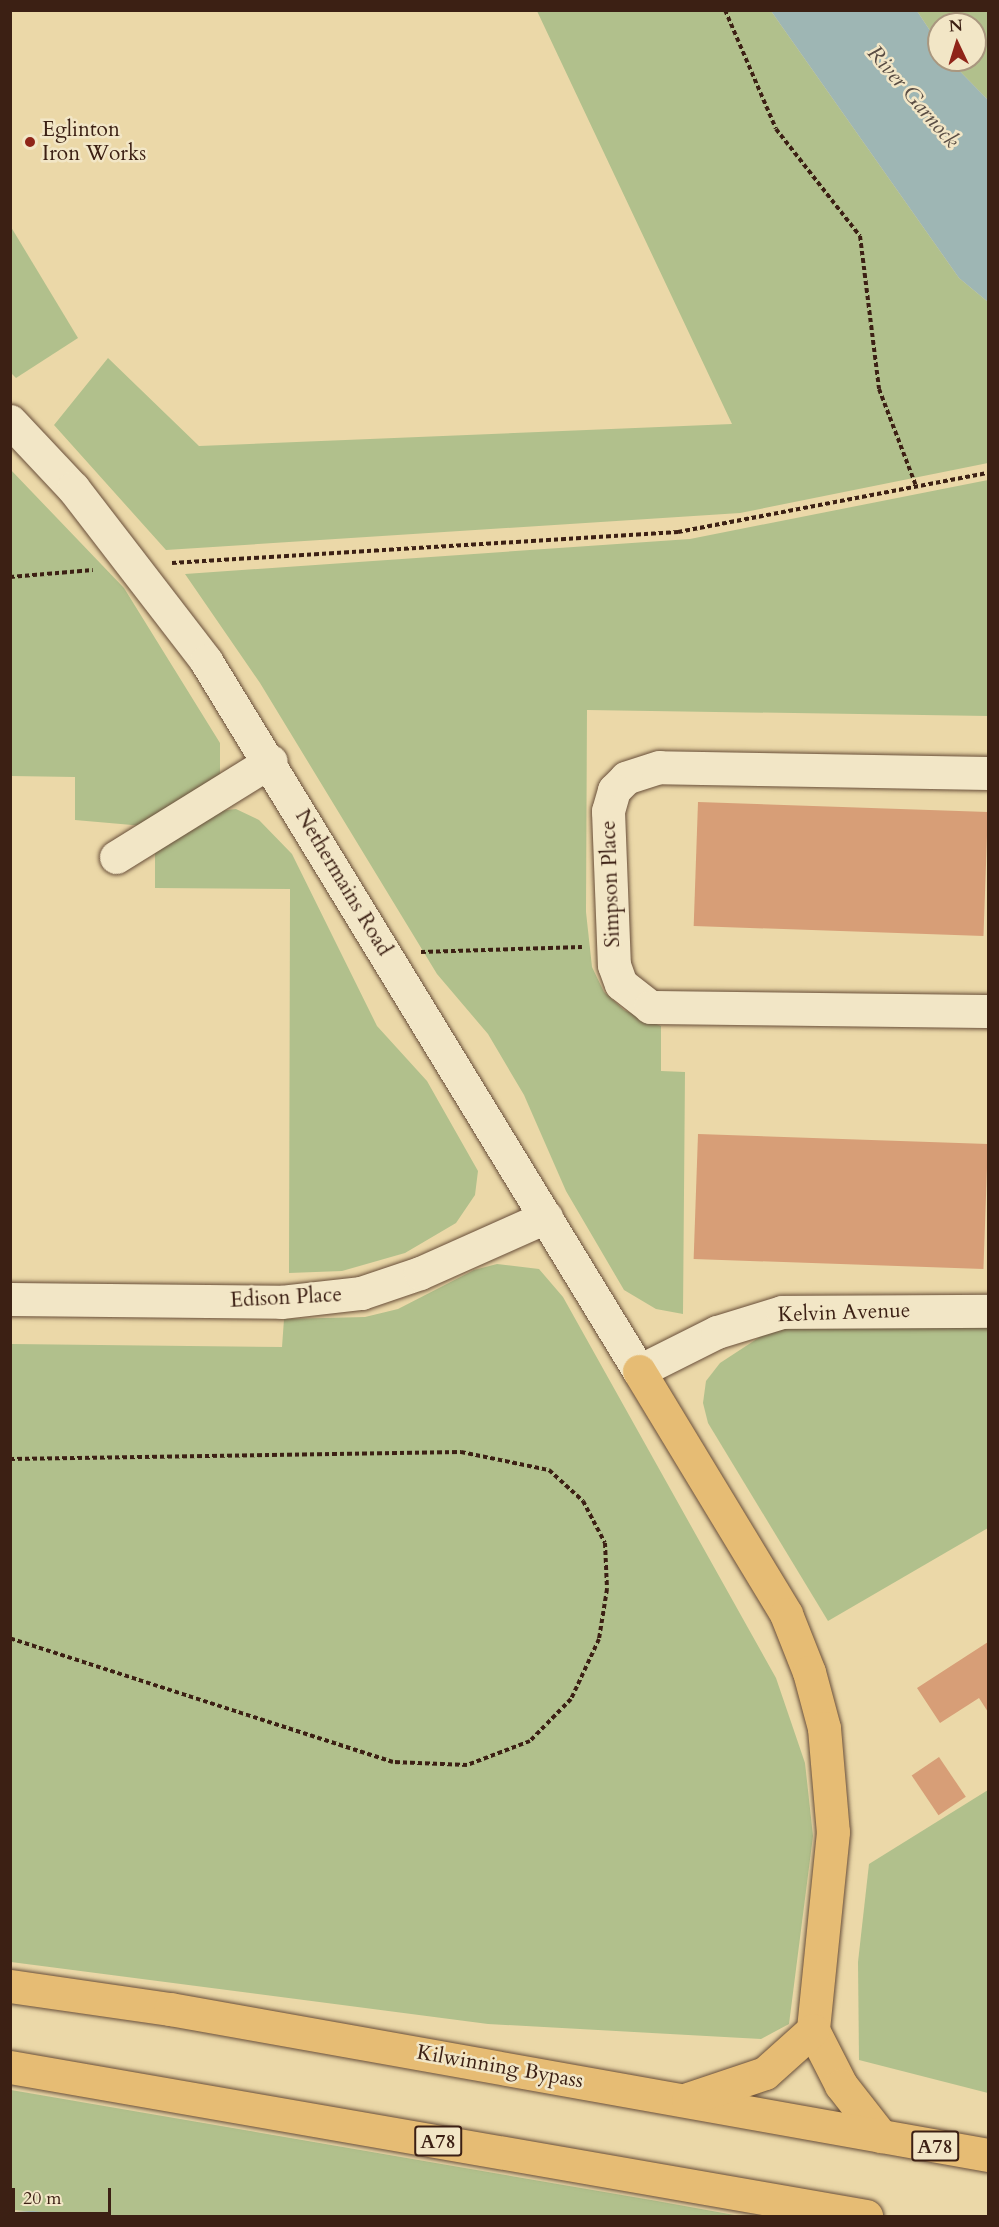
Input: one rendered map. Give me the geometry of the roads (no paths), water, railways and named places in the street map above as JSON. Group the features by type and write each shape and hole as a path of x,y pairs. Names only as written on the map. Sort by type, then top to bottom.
{"highway":[{"path":"639,1371 786,1614 824,1728 833,1832 813,2030 841,2085 881,2136"},
{"name":"Kilwinning Bypass","path":"10,1986 686,2100 988,2155"},
{"path":"686,2100 765,2073 813,2030"},
{"name":"A78","path":"10,2067 866,2217"}],"street":[{"name":"Nethermains Road","path":"10,421 136,568 206,661 271,761 384,953 639,1371"},
{"path":"116,857 271,761"},
{"name":"Simpson Place","path":"988,773 642,769 614,790 608,811 612,947 621,984 650,1007 988,1011"},
{"name":"Edison Place","path":"10,1299 282,1302 361,1293 420,1273 546,1217"},
{"name":"Kelvin Avenue","path":"639,1371 717,1332 782,1312 988,1311"}],"water":[{"name":"River Garnock","path":"771,11 917,11 927,26 927,72 961,72 988,100 988,302 959,278"},
{"path":"33,2211 79,2216 11,2216 11,2212"}],"place":[{"name":"Eglinton Iron Works","path":"30,142"}]}
